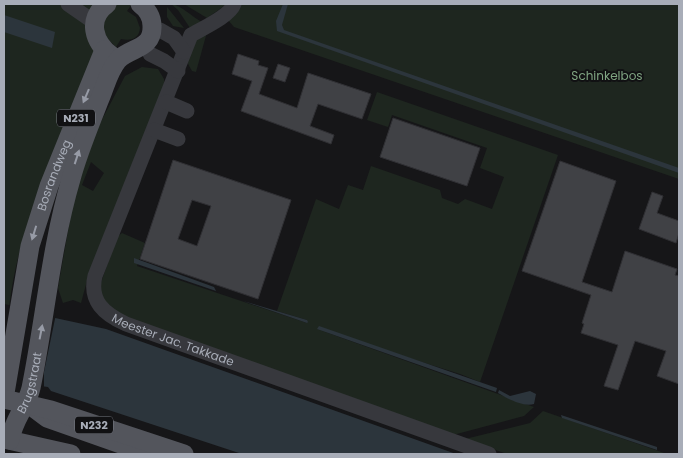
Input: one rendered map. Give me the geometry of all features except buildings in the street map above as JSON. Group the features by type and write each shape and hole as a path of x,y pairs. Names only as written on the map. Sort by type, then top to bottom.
{"main road":[{"path":"140,4 158,19"},
{"path":"100,9 96,38 117,57 140,60 150,54 157,42 158,19"},
{"path":"117,57 143,47 150,39 158,19"},
{"name":"Bosrandweg","path":"46,309 56,245 70,181 105,84 117,57"},
{"name":"Bosrandweg","path":"21,304 30,246 49,186 117,57"},
{"name":"Brugstraat","path":"5,395 21,304"},
{"name":"Brugstraat","path":"8,438 29,394 46,309"},
{"path":"4,364 15,342"},
{"name":"N232","path":"29,394 34,410 47,418 149,454"},
{"name":"N232","path":"5,395 184,454"},
{"name":"N232","path":"8,438 31,419 47,418"},
{"path":"8,438 71,454"}],"street":[{"path":"68,4 100,9"},
{"path":"184,52 191,35 213,23 233,8 234,4"},
{"path":"158,19 184,52"},
{"name":"Meester Jac. Takkade","path":"184,52 166,102 95,276 93,292 96,302 103,311 126,324 488,454"},
{"path":"150,54 178,71"},
{"path":"166,102 187,111"},
{"path":"154,130 178,139"}],"green space":[{"path":"4,4 132,4 127,11 136,17 140,28 136,37 128,40 121,39 116,47 109,40 99,54 57,147 32,210 14,275 9,308 4,307"},
{"path":"171,4 202,22 190,28 178,10"},
{"path":"184,4 227,4 207,18"},
{"name":"Schinkelbos","path":"239,4 679,4 679,179 234,27 228,20"},
{"path":"167,7 184,28 173,26 167,17"},
{"path":"207,32 196,72 192,71 187,62 194,39"},
{"path":"142,67 158,69 164,79 164,90 88,277 81,303 73,300 63,303 58,288 74,196 97,129 125,76","holes":["91,162 104,173 93,191 82,185"]},
{"path":"377,92 558,155 480,382 317,329 534,407 524,416 453,435 121,317 104,302 98,291 117,237 122,233 145,243 137,266 307,323 307,320 277,311 316,199 339,209 348,185 363,190 371,166 440,190 442,198 458,204 465,199 492,209 504,177 480,168 487,148 392,115 388,127 367,120"},
{"path":"543,411 667,454 507,454 465,439 530,423"}],"shaded area":[{"path":"283,4 288,4 282,25 284,30 679,168 679,173 277,31 276,21"},
{"path":"4,15 55,32 52,48 4,32"},
{"path":"134,258 214,287 216,291 134,263"},
{"path":"243,301 307,320 308,322 307,323"},
{"path":"9,308 106,329 456,454 242,454 51,391 48,387 4,381"},
{"path":"319,326 497,388 496,392 317,329"},
{"path":"499,390 510,396 530,391 536,394 534,404 525,404 506,398 498,393"},
{"path":"561,415 657,447 657,450 562,418"}],"pier":[{"path":"4,304 56,314 44,372 44,389 4,383"}]}
